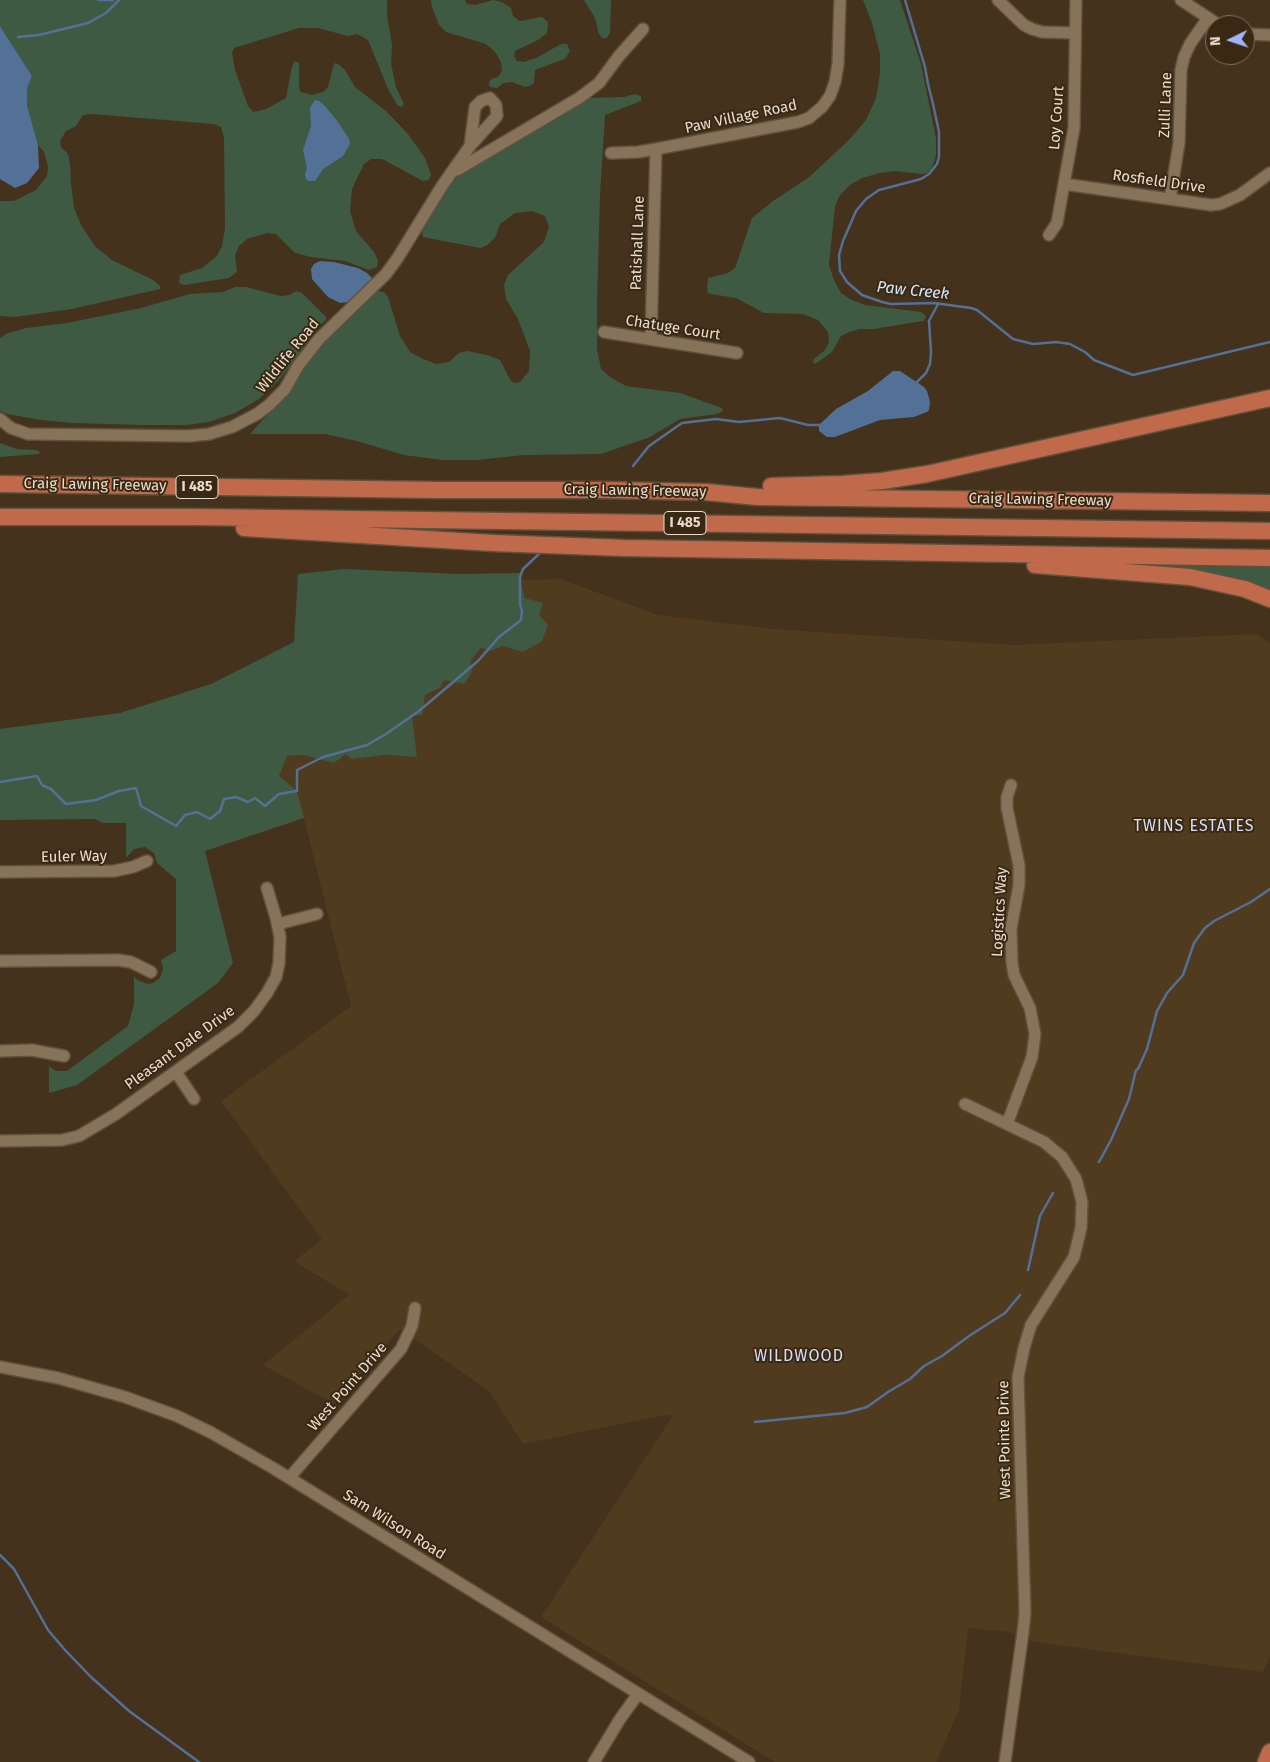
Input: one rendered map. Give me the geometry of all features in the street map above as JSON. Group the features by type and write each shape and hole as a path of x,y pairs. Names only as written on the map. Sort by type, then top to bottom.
{"highway":[{"path":"706,492 756,486 882,481 918,475 977,464 1270,398"},
{"name":"Craig Lawing Freeway","path":"0,484 706,492 757,497 1270,503"},
{"path":"1134,501 1270,495"},
{"name":"Craig Lawing Freeway","path":"0,516 1270,531"},
{"path":"100,518 493,543 741,551 1270,558"},
{"path":"918,554 967,561 1190,577 1245,589 1270,599"},
{"path":"1266,1762 1270,1752"}],"street":[{"name":"Paw Village Road","path":"612,153 656,149 798,122 809,118 822,107 830,96 835,82 838,64 840,0"},
{"path":"998,0 1024,25 1032,29 1042,32 1075,32"},
{"name":"Loy Court","path":"1049,235 1057,224 1074,128 1076,0"},
{"path":"1181,0 1205,16"},
{"name":"Zulli Lane","path":"1170,199 1180,143 1181,70 1190,44 1205,22"},
{"path":"449,178 461,166 572,102 599,83 619,56 643,29"},
{"path":"1255,34 1270,35"},
{"path":"449,178 470,146"},
{"name":"Patishall Lane","path":"651,338 656,149"},
{"name":"Rosfield Drive","path":"1064,184 1203,204 1220,204 1240,195 1270,173"},
{"name":"Wildlife Road","path":"0,419 11,428 28,434 189,436 209,434 232,427 257,414 285,389 298,366 319,339 386,274 449,178"},
{"name":"Chatuge Court","path":"604,332 737,353"},
{"name":"Logistics Way","path":"1007,1124 1032,1057 1034,1034 1034,1022 1030,1008 1014,975 1012,963 1011,930 1019,885 1019,865 1007,808 1007,797 1011,785"},
{"name":"Euler Way","path":"0,872 114,871 133,867 148,861"},
{"name":"Pleasant Dale Drive","path":"0,1141 62,1140 79,1136 116,1114 238,1027 254,1011 276,977 280,937 267,888"},
{"path":"278,924 317,914"},
{"path":"0,961 118,960 131,962 151,972"},
{"path":"0,1051 32,1050 64,1056"},
{"path":"176,1072 194,1098"},
{"name":"West Pointe Drive","path":"965,1104 1044,1142 1062,1157 1076,1179 1082,1202 1081,1228 1074,1257 1032,1325 1024,1348 1018,1377 1025,1613 1005,1762"},
{"name":"West Point Drive","path":"289,1478 401,1349 412,1326 415,1308"},
{"name":"Sam Wilson Road","path":"0,1367 70,1381 143,1403 210,1432 289,1478 749,1762"},
{"path":"594,1762 620,1719 638,1694"}],"shaded area":[{"path":"561,579 658,615 773,629 1015,645 1257,634 1270,643 1270,1657 1263,1672 1034,1642 1009,1632 968,1628 959,1710 936,1762 775,1762 541,1617 674,1414 523,1444 489,1391 400,1329 334,1404 263,1365 349,1295 294,1261 322,1240 221,1101 351,1006 297,791 279,776 287,756 303,755 334,763 346,754 417,757 412,715 425,695 440,688 444,680 472,672 471,660 481,648 491,651 503,646 523,652 539,615 525,598 520,580"}],"green space":[{"path":"0,0 387,0 387,15 392,45 391,64 396,87 404,104 402,107 398,106 389,91 368,40 357,34 348,36 318,28 299,28 234,48 232,53 235,70 248,106 253,112 266,109 286,98 292,66 295,61 299,63 299,88 301,92 312,95 323,92 328,87 333,67 335,63 338,64 345,70 355,87 386,111 408,134 425,158 431,174 429,180 423,181 382,159 371,159 364,164 352,189 350,211 356,231 374,252 378,261 377,267 369,270 345,261 295,253 276,234 267,233 247,239 239,246 235,255 237,272 229,278 184,285 179,283 180,275 202,268 217,256 222,246 225,228 224,138 221,127 214,124 93,114 83,115 76,126 66,131 60,141 61,147 68,154 74,208 81,225 95,246 112,260 153,280 160,286 160,289 72,309 15,317 0,316 0,201 14,201 36,190 47,176 48,167 44,152 38,145 35,137 27,106 27,87 32,76 0,26"},
{"path":"431,0 465,0 467,4 475,5 493,0 502,2 511,8 513,16 520,21 542,17 548,22 547,33 538,40 515,51 514,56 517,61 524,62 536,58 561,44 567,44 570,51 565,59 535,70 534,83 530,86 525,87 512,82 504,83 497,88 490,87 491,79 498,77 502,71 501,62 495,52 486,44 446,32 439,25"},
{"path":"584,0 611,0 610,33 607,38 602,38 599,34 595,18"},
{"path":"863,0 900,0 921,64 936,139 936,155 932,168 927,173 895,171 880,173 862,178 850,185 840,195 835,206 829,265 841,293 850,299 865,305 921,312 926,316 924,321 849,332 841,336 832,352 815,364 813,362 814,359 825,350 829,342 828,332 818,320 803,314 764,313 736,298 708,293 708,278 728,273 735,268 752,218 773,201 808,178 849,140 866,120 876,98 880,73 880,54 872,23"},
{"path":"635,94 641,96 641,101 605,115 600,194 597,304 597,349 601,369 610,377 626,386 680,393 722,408 723,411 717,414 680,419 650,437 601,454 524,455 476,460 443,460 404,455 325,434 250,434 284,396 325,341 372,293 377,291 384,292 388,297 400,336 410,352 436,364 449,362 459,353 467,351 487,355 500,360 511,381 514,383 520,382 529,371 530,351 518,319 506,299 504,285 508,275 544,242 549,227 545,216 532,211 515,213 500,224 495,238 486,246 480,248 423,237 422,231 449,186 461,173 587,98 624,97"},
{"path":"235,287 246,287 281,296 290,295 296,291 302,293 326,317 326,320 315,329 296,359 278,381 259,399 235,413 209,422 187,425 143,425 41,420 0,411 0,338 8,333 26,328 67,323 141,308 190,294 223,292"},
{"path":"0,443 17,449 40,452 39,454 0,457"},
{"path":"1159,565 1270,567 1270,594 1159,569"},
{"path":"344,569 457,574 521,573 520,580 525,598 543,603 539,615 548,625 542,641 523,652 503,646 491,651 481,648 471,660 472,672 464,684 444,680 440,688 425,695 422,715 412,716 417,757 385,755 351,759 346,754 334,763 303,755 287,756 279,776 297,791 304,818 205,851 233,963 218,983 77,1085 49,1093 49,1066 56,1071 67,1071 128,1026 134,1004 134,976 137,980 148,984 160,978 163,968 161,960 176,951 176,879 157,863 154,853 145,847 134,849 126,858 126,823 104,823 94,819 0,820 0,729 120,713 211,684 294,642 298,574"}],"water":[{"path":"0,26 32,76 27,88 27,106 38,145 39,168 27,183 15,188 0,179"},
{"path":"315,100 325,106 338,122 349,139 350,144 343,156 323,169 315,181 309,181 306,179 305,174 307,168 303,150 311,126 310,108"},
{"path":"320,261 334,262 358,268 373,279 348,302 340,303 328,297 312,279 311,269 314,264"},
{"path":"893,371 900,371 924,387 930,402 927,412 914,417 880,420 835,437 827,437 819,431 819,425 836,409 868,391"}],"waterway":[{"path":"98,0 113,0"},
{"path":"18,37 39,35 88,23 106,13 119,0"},
{"name":"Paw Creek","path":"905,0 925,67 939,132 939,157 937,164 929,174 921,179 879,190 866,199 856,211 839,255 840,271 847,282 862,295 891,304 934,303 971,308 977,310 1013,339 1033,344 1056,342 1070,344 1085,352 1094,360 1133,375 1270,342"},
{"path":"916,383 926,373 930,364 929,321 938,304"},
{"path":"633,466 649,446 682,423 716,419 739,422 780,418 808,425 822,425"},
{"path":"0,782 37,776 42,785 51,789 66,804 96,800 119,791 136,788 141,806 176,826 185,815 197,812 210,819 220,811 224,799 236,797 248,802 255,798 265,806 279,794 297,791 297,770 323,757 367,745 386,734 419,711 478,661 499,637 521,620 520,577 523,569 540,553"},
{"path":"1099,1162 1129,1099 1136,1070 1147,1049 1157,1011 1167,993 1183,975 1194,943 1205,928 1214,921 1251,902 1270,889"},
{"path":"1028,1270 1040,1216 1053,1193"},
{"path":"755,1422 845,1413 867,1407 910,1379 924,1366 1005,1313 1020,1295"},
{"path":"0,1555 14,1569 48,1630 65,1650 91,1677 129,1711 199,1762"}],"district":[{"name":"TWINS ESTATES","path":"1194,827"},
{"name":"WILDWOOD","path":"799,1357"}]}
